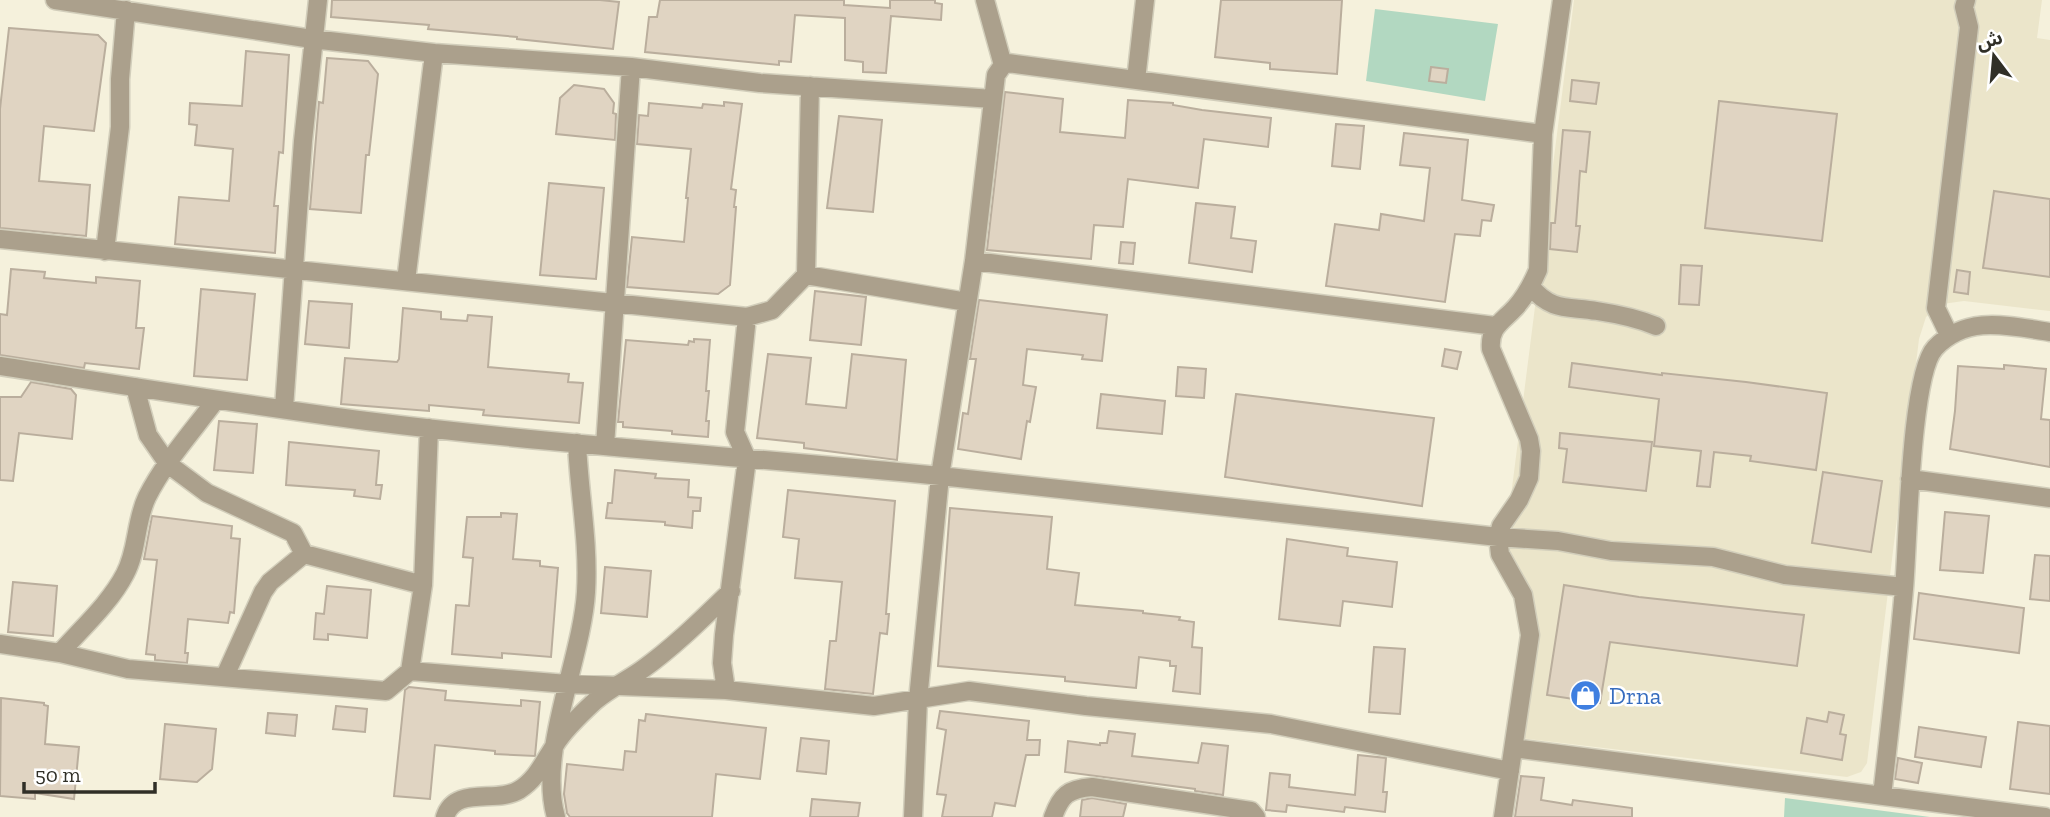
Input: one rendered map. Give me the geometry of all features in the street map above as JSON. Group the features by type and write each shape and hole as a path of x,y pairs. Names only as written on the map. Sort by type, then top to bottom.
{"street":[{"path":"55,0 312,39 434,53 631,67 760,83 993,99"},
{"path":"284,408 312,39 318,0"},
{"path":"985,0 1003,65"},
{"path":"1136,80 1145,0"},
{"path":"1503,817 1530,635 1523,595 1500,554 1498,537 1501,526 1519,500 1529,478 1531,451 1529,439 1491,349 1490,338 1495,326 1514,309 1531,287 1538,271 1543,134 1562,0"},
{"path":"1949,335 1936,308 1969,27 1964,7 1966,0"},
{"path":"105,251 120,127 120,79 126,10"},
{"path":"406,281 434,53"},
{"path":"913,817 918,700 940,476 974,261 996,75 1003,65 1008,63 1543,134"},
{"path":"605,446 631,67"},
{"path":"0,239 747,317 772,310 806,275 810,86"},
{"path":"974,261 1495,326"},
{"path":"806,275 967,302"},
{"path":"1531,287 1540,298 1567,309 1603,312 1656,326"},
{"path":"726,690 722,663 747,459 735,432 747,317"},
{"path":"1882,796 1904,587 1910,479 1922,388 1932,351 1949,335 1985,323 2050,332"},
{"path":"0,366 215,401 284,408 365,421 940,476 1498,537 1558,541 1611,551 1713,557 1785,575 1904,587"},
{"path":"135,387 148,435 168,464 207,493 293,533 304,554 423,585"},
{"path":"60,653 125,575 147,497 215,401"},
{"path":"0,644 60,653 128,669 386,691 410,671 423,585 429,428"},
{"path":"556,817 552,778 556,742 567,684 580,639 586,590 577,443"},
{"path":"1910,479 2050,498"},
{"path":"225,676 263,592 270,582 304,554"},
{"path":"445,817 447,810 458,800 478,796 507,796 521,789 542,768 556,742 594,702 668,649 731,591"},
{"path":"410,671 567,684 726,690 874,706 969,691 1271,724 1510,771"},
{"path":"1514,748 2045,817"},
{"path":"1052,817 1059,800 1078,788 1092,787 1253,814"}],"shaded area":[{"path":"1574,0 2042,0 2037,38 2050,40 2050,311 1964,301 1942,304 1926,317 1919,339 1867,763 1861,772 1847,777 1511,737 1525,635 1505,543"}],"green space":[{"path":"1375,9 1498,24 1485,101 1366,81"},
{"path":"1785,798 1930,817 1784,817"}],"building":[{"path":"332,0 619,2 613,49 428,29 429,25 331,17"},
{"path":"660,0 844,0 844,5 890,8 890,0 935,0 935,3 942,4 941,20 891,16 886,73 863,72 863,62 845,60 845,18 795,15 791,62 779,61 779,65 645,52 649,17 657,17"},
{"path":"1221,0 1342,0 1337,74 1270,69 1270,63 1215,57"},
{"path":"9,28 98,35 106,43 94,131 44,126 39,181 90,185 86,236 0,228 0,109"},
{"path":"246,51 289,55 283,153 279,152 274,206 278,206 275,253 175,244 179,197 229,201 233,149 195,145 197,125 189,124 190,103 242,106"},
{"path":"327,58 368,61 378,74 361,213 310,209 319,102 323,103"},
{"path":"1431,67 1448,69 1446,83 1429,81"},
{"path":"1572,80 1599,83 1596,104 1570,101"},
{"path":"574,85 604,89 614,103 615,140 556,134 560,98"},
{"path":"1005,92 1063,99 1060,132 1125,138 1128,100 1173,103 1202,110 1271,118 1268,147 1204,139 1198,188 1128,179 1123,227 1094,225 1091,259 987,250"},
{"path":"1719,101 1837,114 1822,241 1705,228"},
{"path":"724,102 742,104 731,189 736,190 736,207 730,285 718,294 627,287 632,237 684,242 688,198 691,149 637,144 639,115 648,116 649,103 702,108 703,104 724,106"},
{"path":"839,116 882,120 873,212 827,208"},
{"path":"1336,124 1364,126 1360,169 1332,166"},
{"path":"1563,130 1590,132 1586,172 1580,171 1577,252 1550,249 1551,223 1555,223"},
{"path":"1404,133 1468,140 1462,200 1494,205 1491,221 1482,220 1480,236 1455,234 1445,302 1326,286 1335,224 1379,230 1381,214 1424,221 1430,168 1400,165"},
{"path":"549,183 604,188 596,279 540,275"},
{"path":"1994,191 2050,199 2050,277 1983,268"},
{"path":"1196,203 1235,207 1231,238 1256,241 1252,272 1189,263"},
{"path":"1121,242 1135,243 1133,264 1119,263"},
{"path":"1681,265 1702,266 1699,305 1679,304"},
{"path":"11,269 45,272 44,278 96,283 96,277 140,281 136,328 144,328 139,369 85,363 84,368 0,355 0,314 7,315"},
{"path":"1957,270 1970,272 1968,294 1954,292"},
{"path":"201,289 255,294 247,380 194,376"},
{"path":"815,291 866,297 861,345 810,340"},
{"path":"979,300 1107,315 1102,361 1082,359 1083,355 1027,349 1023,385 1036,387 1021,459 958,449 963,413 968,414 976,359 970,359"},
{"path":"309,301 352,304 349,348 305,344"},
{"path":"403,308 441,312 441,319 467,321 468,315 492,317 488,367 569,374 568,382 583,383 579,423 483,415 484,410 429,405 429,411 341,404 345,358 397,362 399,359"},
{"path":"694,339 710,340 706,391 709,391 706,421 709,421 708,437 623,427 623,422 618,422 626,340 688,345 689,341 694,342"},
{"path":"1445,349 1461,352 1457,369 1442,366"},
{"path":"768,354 811,358 806,404 846,408 852,354 906,360 897,460 804,448 804,443 757,438"},
{"path":"1572,363 1827,393 1816,470 1750,461 1751,456 1714,452 1710,487 1697,486 1701,451 1654,446 1659,399 1569,387"},
{"path":"2004,365 2046,369 2041,419 2050,420 2050,467 1950,449 1958,366 2004,369"},
{"path":"1178,367 1206,369 1204,398 1176,396"},
{"path":"31,382 71,389 76,395 72,439 19,433 13,481 0,480 0,397 21,397"},
{"path":"1101,394 1165,401 1162,434 1097,428"},
{"path":"1236,394 1434,418 1422,506 1225,477"},
{"path":"219,421 257,424 253,473 214,470"},
{"path":"1560,433 1652,442 1646,491 1563,482 1567,449 1559,448"},
{"path":"289,442 379,451 376,485 382,485 380,499 354,496 355,490 286,485"},
{"path":"615,470 656,474 655,478 689,480 688,497 701,498 700,511 693,511 692,528 665,525 665,522 606,518 608,503 612,503"},
{"path":"1823,472 1882,481 1871,552 1812,543"},
{"path":"788,490 895,501 886,614 889,614 887,634 880,633 873,694 825,689 830,641 836,641 842,582 795,578 799,539 783,537"},
{"path":"950,508 1052,517 1047,569 1079,573 1075,605 1143,611 1194,622 1192,647 1202,648 1200,694 1173,691 1176,666 1170,666 1170,661 1139,657 1136,688 1065,681 1065,677 938,666"},
{"path":"1945,512 1989,516 1983,573 1940,570"},
{"path":"501,513 517,514 513,559 540,561 540,566 558,568 551,657 502,653 502,658 452,654 456,605 469,606 473,558 463,557 467,517 501,517"},
{"path":"152,516 232,526 231,538 240,539 234,613 230,612 228,623 188,619 185,653 188,653 187,663 155,660 155,655 146,654 157,560 144,559"},
{"path":"1287,539 1348,548 1347,556 1397,562 1392,607 1343,601 1340,626 1279,619"},
{"path":"2035,555 2050,556 2050,601 2030,599"},
{"path":"605,567 651,571 647,617 601,613"},
{"path":"13,582 57,586 53,636 8,632"},
{"path":"1564,585 1639,597 1804,615 1797,666 1610,642 1600,703 1547,695"},
{"path":"327,586 371,590 367,638 328,634 328,640 314,639 316,613 324,614"},
{"path":"1919,593 2024,608 2019,653 1914,639"},
{"path":"1374,647 1405,649 1400,714 1369,712"},
{"path":"409,687 446,691 445,700 521,706 521,700 540,702 535,756 495,754 495,751 435,745 430,799 394,796 405,690"},
{"path":"1,698 44,703 48,706 45,744 79,747 74,799 35,793 35,799 0,796"},
{"path":"336,706 367,709 365,732 333,729"},
{"path":"940,711 1029,721 1027,740 1040,740 1039,755 1026,755 1015,806 995,803 992,817 942,817 946,795 937,794 946,730 937,728"},
{"path":"1829,712 1844,715 1840,734 1846,735 1842,760 1801,753 1807,718 1827,722"},
{"path":"268,713 297,715 295,736 266,733"},
{"path":"646,714 766,728 760,779 716,774 712,817 570,817 564,794 567,764 623,770 625,751 636,752 639,720 645,721"},
{"path":"2018,722 2050,726 2050,794 2010,789"},
{"path":"165,724 216,729 212,769 197,782 160,779"},
{"path":"1919,727 1986,737 1981,767 1915,757"},
{"path":"1109,731 1135,734 1132,756 1198,763 1202,743 1228,746 1223,795 1065,772 1068,741 1100,745 1107,743"},
{"path":"801,738 829,741 826,774 797,771"},
{"path":"1358,755 1386,758 1383,792 1387,792 1385,812 1345,807 1344,812 1287,805 1286,812 1266,810 1270,773 1290,775 1289,787 1355,795"},
{"path":"1898,758 1922,763 1918,783 1895,779"},
{"path":"1521,776 1544,778 1541,800 1572,805 1573,800 1632,808 1632,817 1515,817"},
{"path":"1092,798 1126,804 1123,817 1080,817 1082,800"},
{"path":"812,799 860,803 858,817 810,817"}],"place":[{"name":"Drna","path":"1586,695"}]}
